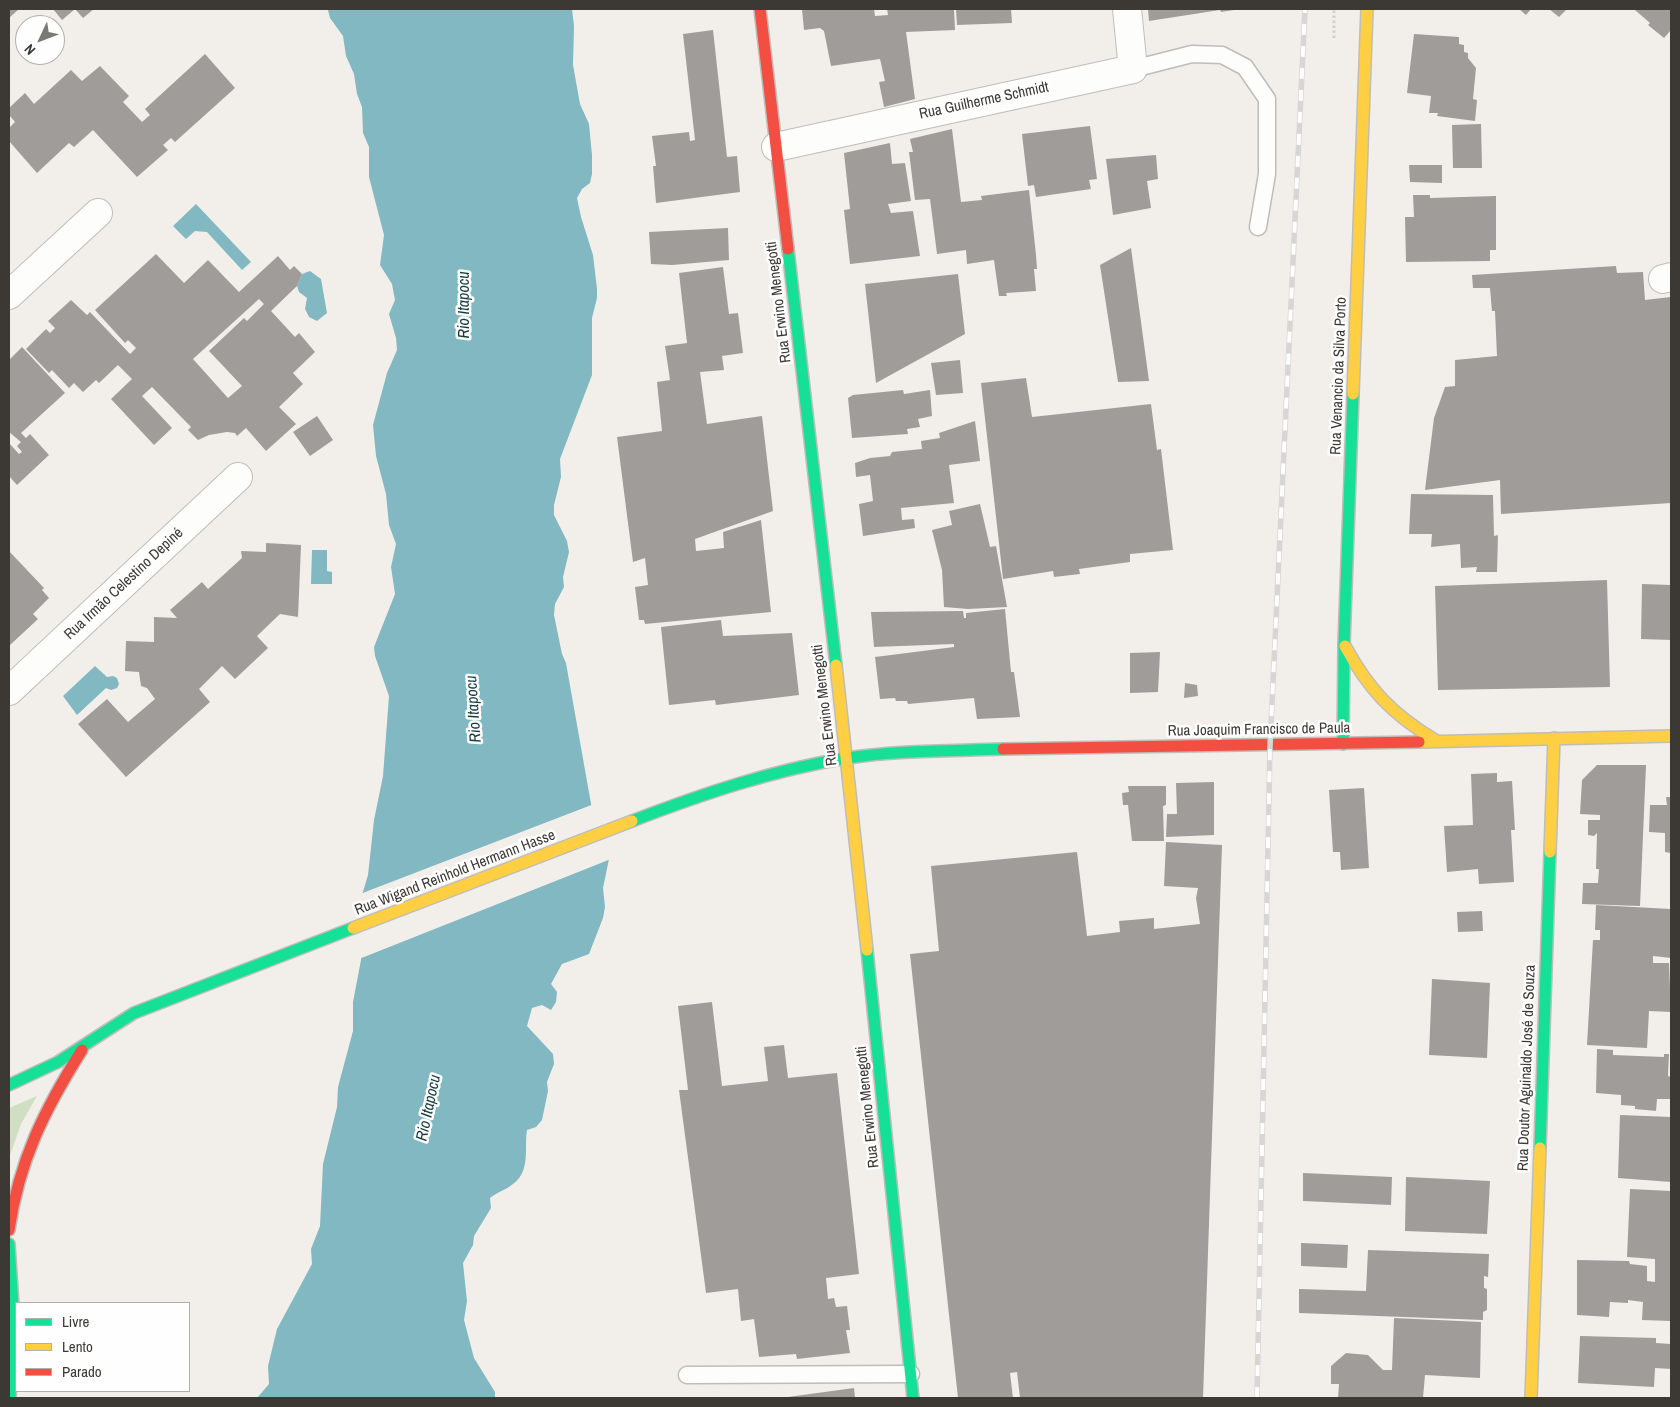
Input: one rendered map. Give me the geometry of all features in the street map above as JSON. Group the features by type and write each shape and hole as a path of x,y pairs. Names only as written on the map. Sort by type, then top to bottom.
{"street":[{"name":"Rua Erwino Menegotti","path":"760,9 847,758 913,1398"},
{"path":"1127,9 1133,69"},
{"name":"Rua Venancio da Silva Porto","path":"1343,744 1344,644 1367,9"},
{"name":"Rua Guilherme Schmidt","path":"776,147 1133,69"},
{"path":"9,296 98,213"},
{"name":"Rua Irmão Celestino Depiné","path":"9,691 238,477"},
{"path":"1344,644 1359,672 1378,699 1410,726 1435,740"},
{"name":"Rua Joaquim Francisco de Paula","path":"847,758 947,750 1343,744 1435,740 1671,736"},
{"name":"Rua Doutor Aguinaldo José de Souza","path":"1531,1398 1554,738"},
{"name":"Rua Wigand Reinhold Hermann Hasse","path":"9,1085 40,1072 86,1045 134,1013 671,806 758,777 847,758"},
{"name":"Rua Wigand Reinhold Hermann Hasse","path":"9,1230 22,1160 30,1138 66,1075 86,1045"},
{"path":"9,1244 14,1278 15,1357 10,1398"}],"lane":[{"path":"1133,69 1192,54 1222,55 1245,67 1267,99 1267,174 1258,227"},
{"path":"687,1375 911,1374"}],"green space":[{"path":"37,1096 21,1124 9,1158 9,1108"}],"water":[{"name":"Rio Itapocu","path":"313,9 572,9 574,26 573,65 580,104 589,124 592,174 590,183 582,189 577,198 593,255 597,289 597,298 592,318 592,375 560,459 561,477 554,505 554,515 567,541 569,552 563,577 564,587 555,604 554,615 562,654 566,663 593,815 609,859 603,888 605,907 603,918 589,954 562,964 551,984 557,992 556,1002 551,1010 542,1005 532,1008 527,1026 553,1054 554,1064 547,1082 548,1091 542,1120 536,1127 527,1130 525,1166 519,1179 490,1198 491,1208 474,1236 473,1245 463,1263 467,1301 464,1320 474,1358 495,1392 495,1398 257,1398 269,1384 268,1366 277,1329 312,1264 311,1249 320,1226 323,1164 337,1107 338,1087 353,1031 353,1002 361,960 362,895 368,875 374,820 383,776 389,696 375,656 374,647 395,594 391,567 396,544 389,525 386,494 376,456 373,425 387,373 397,350 396,338 389,314 395,300 392,284 380,265 384,235 369,177 369,147 363,133 362,107 357,94 354,74 346,56 343,36 330,18 328,10"},
{"path":"196,204 251,262 242,270 207,232 195,231 186,239 173,226"},
{"path":"310,271 321,279 327,313 317,321 309,317 305,309 307,298 299,292 297,286 302,274"},
{"path":"312,550 327,550 327,571 332,572 332,584 311,584"},
{"path":"95,666 107,677 113,676 117,678 119,684 117,688 111,690 106,688 77,715 63,696"}],"pier":[{"path":"594,804 596,814 601,821 611,849 611,859 359,959 360,894"}],"building":[{"path":"9,9 19,9 9,18"},
{"path":"53,9 75,9 65,17 65,15 58,15"},
{"path":"75,9 94,9 83,18"},
{"path":"802,9 874,9 875,16 888,15 887,9 954,9 955,30 906,32 915,99 884,107 879,82 885,81 880,59 831,66 824,31 820,28 804,30"},
{"path":"956,9 1011,9 1012,23 957,25"},
{"path":"1148,9 1234,10 1221,12 1220,10 1149,21"},
{"path":"1519,9 1531,9 1526,15"},
{"path":"1549,9 1567,9 1559,17"},
{"path":"1671,9 1671,30 1664,38 1648,25 1650,23 1635,10"},
{"path":"713,30 727,157 737,156 740,192 656,203 653,166 656,166 652,136 689,132 690,141 695,140 683,34"},
{"path":"1414,34 1459,37 1459,44 1464,45 1464,52 1468,53 1468,58 1476,68 1473,99 1477,100 1475,121 1437,116 1438,113 1429,113 1431,96 1407,93"},
{"path":"205,54 235,88 175,142 171,138 163,145 168,150 137,177 93,130 74,147 69,143 37,173 9,141 9,128 15,122 9,115 9,108 25,93 34,104 71,70 82,81 100,66 129,96 123,102 142,122 150,115 145,109"},
{"path":"1481,124 1482,168 1453,168 1452,125"},
{"path":"1090,126 1097,179 1089,180 1091,189 1036,197 1034,185 1028,186 1022,134"},
{"path":"952,129 961,202 982,200 981,196 1029,190 1037,269 1034,269 1036,291 1006,293 1007,296 999,296 994,260 967,264 966,250 937,254 930,199 915,200 909,152 913,152 910,139"},
{"path":"890,143 892,164 905,163 911,201 888,204 891,213 913,211 920,256 850,264 844,210 850,209 844,153"},
{"path":"1156,155 1158,179 1147,181 1151,208 1113,215 1106,159"},
{"path":"1409,165 1442,165 1442,183 1410,182"},
{"path":"1413,195 1430,195 1430,198 1496,196 1496,250 1490,250 1490,261 1406,262 1405,217 1414,217"},
{"path":"728,228 729,260 672,265 651,264 649,232"},
{"path":"1131,248 1149,381 1118,382 1100,265"},
{"path":"156,254 184,283 208,260 239,292 278,256 290,270 294,266 302,274 297,286 271,311 295,337 299,333 315,352 293,373 303,384 279,407 296,424 266,451 246,428 237,436 235,433 227,432 209,435 198,440 188,430 191,427 152,387 142,396 172,428 154,445 111,399 132,379 118,365 99,383 96,380 83,392 74,383 69,388 52,370 49,373 26,349 46,329 50,333 55,328 48,321 71,300 87,315 90,312 130,354 136,348 128,340 125,343 95,310","holes":["259,299 264,304 247,321 244,318 209,351 242,386 228,398 193,359"]},
{"path":"1616,266 1617,273 1643,272 1645,300 1671,297 1671,503 1501,514 1500,480 1425,490 1434,418 1445,387 1455,386 1455,360 1497,356 1495,311 1492,311 1490,288 1473,288 1472,275"},
{"path":"723,267 729,314 738,313 743,353 722,356 724,370 700,372 707,424 762,416 773,511 695,539 696,551 724,548 723,532 761,520 771,612 645,624 644,620 639,620 635,587 648,585 645,558 633,562 617,437 662,431 657,382 670,380 665,346 687,343 679,273"},
{"path":"958,274 965,334 876,383 865,284"},
{"path":"22,347 65,393 21,433 26,438 30,434 49,455 17,485 9,476 9,443 19,454 22,452 17,446 21,442 9,432 9,360"},
{"path":"960,360 963,393 936,395 931,363"},
{"path":"1026,378 1032,417 1151,404 1157,450 1161,449 1173,550 1130,554 1130,562 1079,569 1080,574 1054,577 1053,571 1003,579 981,383"},
{"path":"903,390 904,394 930,390 932,416 918,419 920,427 907,429 908,434 852,438 848,398 853,395"},
{"path":"317,416 333,440 310,456 293,432"},
{"path":"975,421 980,461 949,465 954,503 901,508 902,520 914,519 915,528 863,536 859,504 873,501 870,475 856,477 855,463 870,458 890,456 892,452 922,449 921,441 940,438 939,433"},
{"path":"1411,494 1493,495 1494,536 1498,535 1497,572 1476,572 1477,567 1461,568 1460,544 1431,547 1432,534 1409,534"},
{"path":"980,504 990,547 996,546 1007,607 968,609 944,607 942,570 932,530 952,525 949,511"},
{"path":"266,543 301,545 298,617 280,614 257,636 268,648 235,679 222,666 199,689 210,702 126,777 78,724 107,699 128,722 155,699 147,688 141,686 139,672 125,671 126,641 154,642 154,617 177,618 170,610 202,582 208,589 242,558 241,551 266,552"},
{"path":"9,551 44,588 42,590 49,598 33,614 38,619 9,646"},
{"path":"1607,580 1610,687 1438,690 1435,586"},
{"path":"1642,584 1671,585 1671,640 1641,639"},
{"path":"1005,609 1011,672 1014,672 1020,717 977,719 974,698 908,704 907,701 896,701 895,698 880,699 875,657 954,647 954,644 874,647 871,612 963,611 964,618 966,618 966,613"},
{"path":"721,620 723,636 792,633 799,695 716,705 715,700 669,705 661,627"},
{"path":"1160,652 1158,692 1130,693 1130,653"},
{"path":"1185,683 1197,685 1198,696 1184,698"},
{"path":"1597,765 1646,765 1640,906 1582,904 1583,883 1598,883 1599,869 1596,869 1597,833 1594,836 1588,835 1588,820 1600,820 1600,815 1580,814 1582,780"},
{"path":"1497,773 1497,782 1512,781 1515,830 1511,830 1514,882 1479,884 1478,869 1447,872 1444,826 1473,825 1471,774"},
{"path":"1214,782 1214,835 1166,837 1167,814 1177,814 1176,783"},
{"path":"1128,786 1166,786 1166,805 1163,806 1164,841 1132,841 1128,805 1123,805 1122,793 1129,792"},
{"path":"1364,788 1369,868 1341,870 1340,852 1333,852 1329,790"},
{"path":"1666,797 1671,797 1671,853 1665,852 1665,833 1649,832 1650,805 1667,805"},
{"path":"1166,842 1222,845 1203,1398 1020,1398 1017,1372 1010,1373 1013,1398 958,1398 910,954 939,951 931,866 1077,852 1087,936 1120,932 1119,921 1154,918 1154,929 1200,924 1196,898 1198,888 1164,886"},
{"path":"1596,905 1671,909 1671,958 1653,956 1653,963 1669,963 1671,1012 1649,1011 1647,1048 1587,1045 1593,940 1600,940 1600,930 1595,930"},
{"path":"1482,911 1483,931 1458,932 1457,912"},
{"path":"1432,979 1490,983 1487,1058 1429,1055"},
{"path":"712,1002 722,1086 768,1081 764,1047 784,1045 788,1078 837,1073 859,1274 826,1278 828,1299 834,1298 836,1307 847,1306 850,1330 846,1330 850,1353 797,1359 796,1354 759,1357 754,1319 741,1321 738,1289 706,1293 679,1090 688,1090 678,1006"},
{"path":"1597,1049 1613,1050 1613,1055 1664,1057 1664,1054 1669,1054 1668,1076 1671,1077 1671,1099 1657,1099 1656,1111 1635,1109 1635,1106 1621,1105 1621,1095 1596,1093"},
{"path":"1620,1115 1671,1117 1671,1182 1618,1178"},
{"path":"1303,1173 1392,1177 1391,1205 1303,1201"},
{"path":"1406,1177 1490,1181 1487,1234 1405,1231"},
{"path":"1630,1189 1671,1191 1671,1321 1642,1320 1643,1302 1628,1300 1628,1303 1610,1302 1609,1317 1577,1315 1577,1260 1629,1261 1630,1264 1647,1266 1647,1281 1655,1282 1655,1259 1627,1257"},
{"path":"1301,1243 1348,1245 1347,1268 1301,1266"},
{"path":"1368,1250 1489,1254 1488,1277 1484,1276 1484,1288 1487,1289 1487,1310 1483,1312 1483,1320 1299,1313 1299,1289 1366,1291"},
{"path":"1394,1318 1481,1322 1480,1378 1425,1375 1423,1398 1338,1398 1339,1384 1331,1384 1331,1366 1346,1353 1368,1355 1383,1370 1392,1370"},
{"path":"1580,1336 1656,1338 1656,1343 1671,1344 1671,1369 1655,1368 1654,1387 1578,1383"},
{"path":"854,1388 855,1398 788,1398 788,1397"}],"railway":[{"path":"1257,1398 1270,746 1305,9"}],"traffic: fast":[{"path":"788,249 836,665"},
{"path":"1343,744 1344,644 1353,394"},
{"path":"632,821 738,784 819,763 847,758 925,751 1003,749"},
{"path":"1540,1148 1550,852"},
{"path":"9,1085 58,1062 134,1013 353,928"},
{"path":"867,950 913,1398"},
{"path":"9,1244 14,1321 10,1398"}],"traffic: slow":[{"path":"1353,394 1367,9"},
{"path":"1345,646 1363,676 1383,700 1406,721 1435,740"},
{"path":"836,665 867,950"},
{"path":"1419,742 1671,736"},
{"path":"1550,852 1554,738"},
{"path":"353,928 632,821"},
{"path":"1531,1398 1540,1148"}],"traffic: jam":[{"path":"760,9 788,249"},
{"path":"1003,749 1419,742"},
{"path":"9,1230 19,1181 35,1136 56,1093 82,1050"}]}
